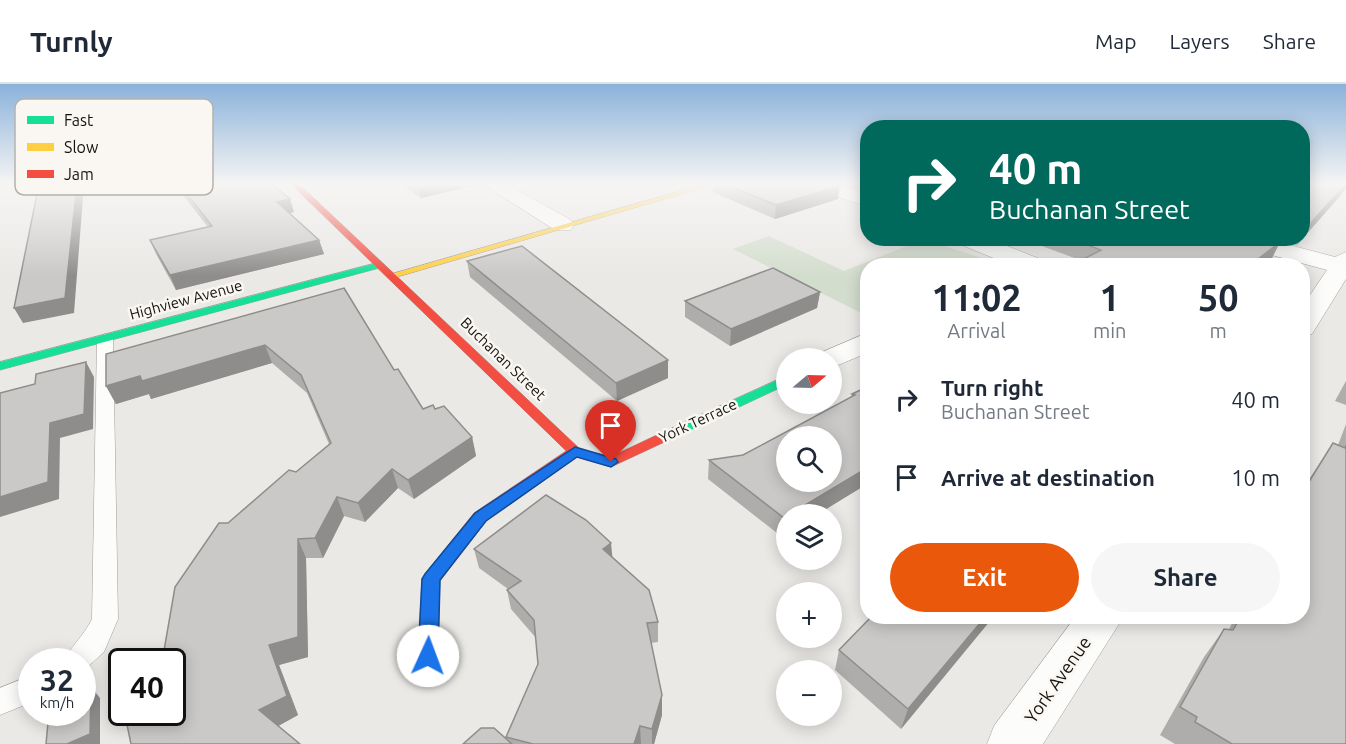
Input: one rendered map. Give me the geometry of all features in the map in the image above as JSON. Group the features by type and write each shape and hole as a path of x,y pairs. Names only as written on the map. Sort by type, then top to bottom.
{"street":[{"name":"Buchanan Street","path":"327,215 393,275 575,452 611,462"},
{"path":"546,215 563,225"},
{"path":"393,275 600,215"},
{"path":"985,246 1015,258"},
{"path":"1271,246 1343,262 1310,315"},
{"name":"Highview Avenue","path":"0,366 380,265"},
{"path":"842,354 860,345"},
{"name":"York Terrace","path":"611,462 776,385"},
{"path":"427,676 431,579 480,517 575,452"},
{"name":"York Avenue","path":"1013,744 1096,624"}],"lane":[{"path":"90,648 105,619 105,339"},
{"path":"0,702 18,694"}],"green space":[{"path":"769,236 844,271 860,265 860,312 733,249"},
{"path":"906,246 945,246 981,258 876,258"}],"building":[{"path":"33,215 74,215 65,298 14,308"},
{"path":"203,215 291,215 319,240 170,275 150,240 212,226"},
{"path":"1310,215 1318,215 1310,224"},
{"path":"522,246 668,360 616,383 467,261"},
{"path":"1090,246 1275,246 1259,258 1086,258 1101,250"},
{"path":"773,268 820,292 731,329 685,301"},
{"path":"344,288 394,370 398,369 423,409 433,405 435,409 444,406 472,437 408,480 392,469 358,503 337,497 315,538 298,539 298,637 269,645 287,696 259,710 300,744 131,744 127,726 186,726 186,648 164,648 175,587 219,523 228,523 289,470 296,472 331,443 301,375 265,345 142,381 140,376 106,386 106,354"},
{"path":"86,362 84,414 50,423 48,482 0,497 0,393 35,384 36,374"},
{"path":"860,390 860,472 842,483 842,426 797,426 820,414 842,414 842,402"},
{"path":"776,437 776,492 827,492 807,504 776,504 776,512 709,460 743,455"},
{"path":"1333,443 1345,448 1346,445 1346,744 1232,744 1195,722 1197,717 1180,707 1224,629 1233,630 1236,624 1310,624 1310,480"},
{"path":"546,495 586,520 611,543 603,549 649,590 658,622 647,623 662,695 652,729 640,726 634,744 533,744 506,737 538,664 534,620 507,590 521,581 474,549"},
{"path":"864,624 979,624 908,709 839,650"},
{"path":"48,726 90,726 90,734 67,744 46,744"},
{"path":"481,728 494,728 512,744 463,744"}],"traffic: fast":[{"path":"0,366 380,265"},
{"path":"681,429 776,385"}],"traffic: slow":[{"path":"393,275 604,215"}],"traffic: jam":[{"path":"327,215 575,452 611,462 681,429"},
{"path":"427,676 431,579 480,517 575,452"}],"route":[{"path":"428,656 431,579 480,517 575,452 611,462"}]}
